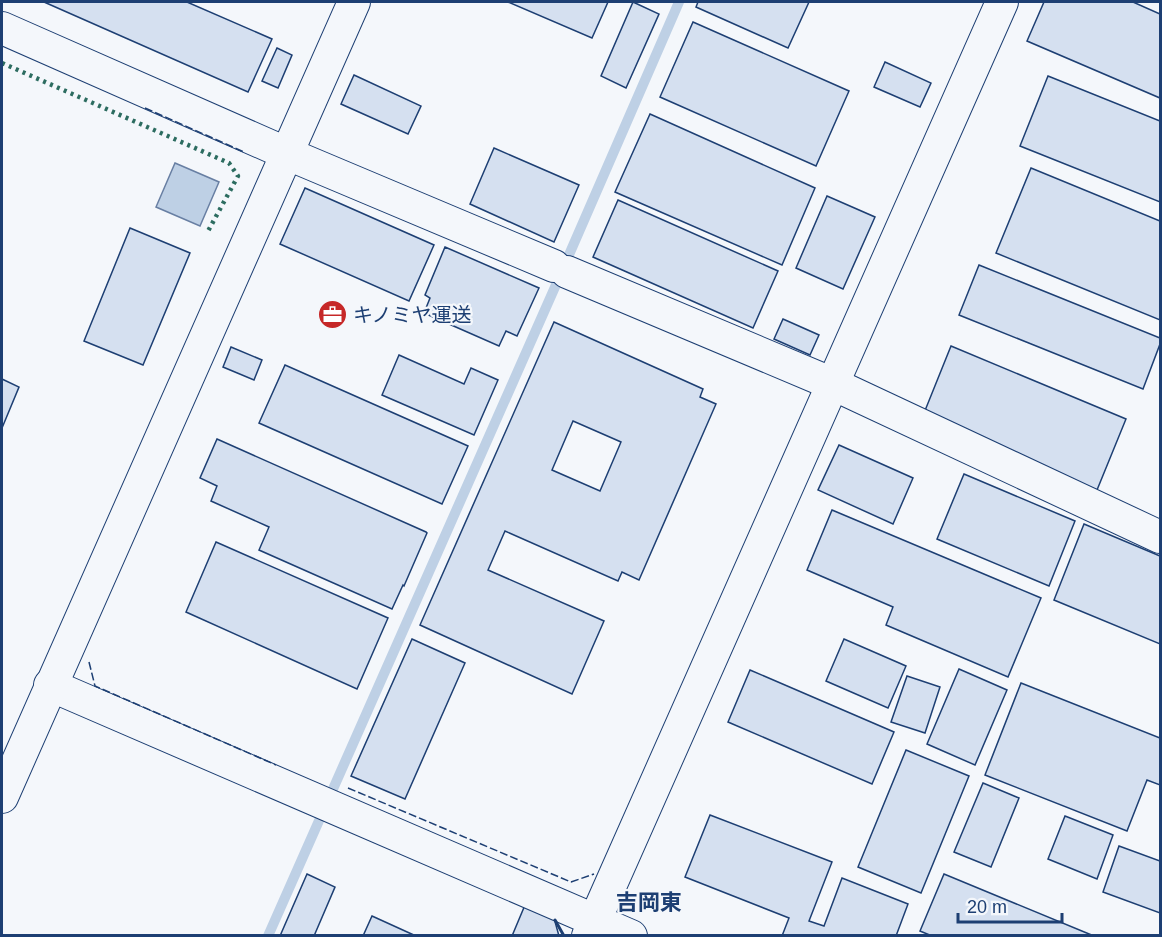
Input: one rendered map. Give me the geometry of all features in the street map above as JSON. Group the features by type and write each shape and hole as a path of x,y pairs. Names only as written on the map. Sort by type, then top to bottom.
{"street":[{"path":"2,797 354,2"},
{"path":"592,928 1002,2"},
{"path":"2,28 288,154 833,384 1161,537"},
{"path":"50,685 325,803 592,928 631,936"}],"water":[{"path":"175,163 219,182 200,226 156,207"}],"building":[{"path":"44,2 187,2 272,39 248,92"},
{"path":"508,2 608,2 592,38"},
{"path":"633,2 659,14 626,88 601,76"},
{"path":"698,2 809,2 788,48 696,7"},
{"path":"1044,2 1133,2 1160,14 1160,98 1027,41"},
{"path":"693,22 849,91 816,166 660,97"},
{"path":"277,48 292,55 278,88 262,81"},
{"path":"885,62 931,83 920,107 874,87"},
{"path":"354,75 421,106 408,134 341,104"},
{"path":"1048,76 1160,121 1160,202 1020,146"},
{"path":"650,114 815,188 782,265 615,192"},
{"path":"494,148 579,185 554,242 470,204"},
{"path":"1031,168 1160,221 1160,320 996,253"},
{"path":"305,188 434,245 409,301 280,244"},
{"path":"827,196 875,217 843,289 796,268"},
{"path":"618,200 778,271 753,328 593,257"},
{"path":"130,228 190,253 143,365 84,341"},
{"path":"445,247 539,288 517,336 506,331 499,346 424,313 430,298 425,295"},
{"path":"979,265 1160,338 1160,344 1143,389 959,315"},
{"path":"783,319 819,335 810,355 774,339"},
{"path":"554,322 703,389 700,397 716,404 639,580 622,572 618,581 505,531 488,570 604,621 572,694 420,625","holes":["573,421 621,442 600,491 552,470"]},
{"path":"951,346 1126,419 1097,490 922,418"},
{"path":"231,347 262,360 254,380 223,367"},
{"path":"399,355 464,384 471,368 498,380 474,435 382,395"},
{"path":"285,365 468,446 442,504 259,423"},
{"path":"2,379 19,387 2,428"},
{"path":"217,439 426,532 392,609 259,550 269,527 211,501 217,486 200,478"},
{"path":"839,445 913,478 893,524 818,490"},
{"path":"964,474 1075,521 1049,586 937,539"},
{"path":"832,510 1041,598 1008,677 886,625 893,607 807,570"},
{"path":"1084,524 1160,556 1160,644 1054,600"},
{"path":"216,542 388,618 357,689 186,612"},
{"path":"412,639 465,663 405,799 351,776"},
{"path":"844,639 906,666 888,708 826,681"},
{"path":"959,669 1007,690 975,765 927,744"},
{"path":"750,670 894,732 872,784 728,722"},
{"path":"907,676 940,687 925,733 891,722"},
{"path":"1021,683 1160,738 1160,785 1147,780 1127,831 985,775"},
{"path":"906,750 969,776 921,893 858,867"},
{"path":"983,783 1019,798 991,867 954,852"},
{"path":"710,815 832,862 809,921 824,926 842,878 908,904 896,936 782,936 789,918 685,877"},
{"path":"1065,816 1113,835 1097,879 1048,859"},
{"path":"1119,846 1160,861 1160,913 1103,892"},
{"path":"307,874 335,887 314,936 280,936"},
{"path":"944,874 1094,936 932,936 920,931"},
{"path":"525,905 554,918 559,936 512,936"},
{"path":"372,916 416,936 363,936"}],"waterway":[{"path":"268,936 679,2"}],"hedge":[{"path":"2,63 229,163 238,176 207,233"}],"fence":[{"path":"145,108 244,152"},
{"path":"89,662 95,686 276,765"},
{"path":"348,788 571,882 594,874"}],"wall":[{"path":"555,920 564,936"}],"place":[{"name":"キノミヤ運送","path":"332,315"}],"district":[{"name":"吉岡東","path":"649,902"}]}
